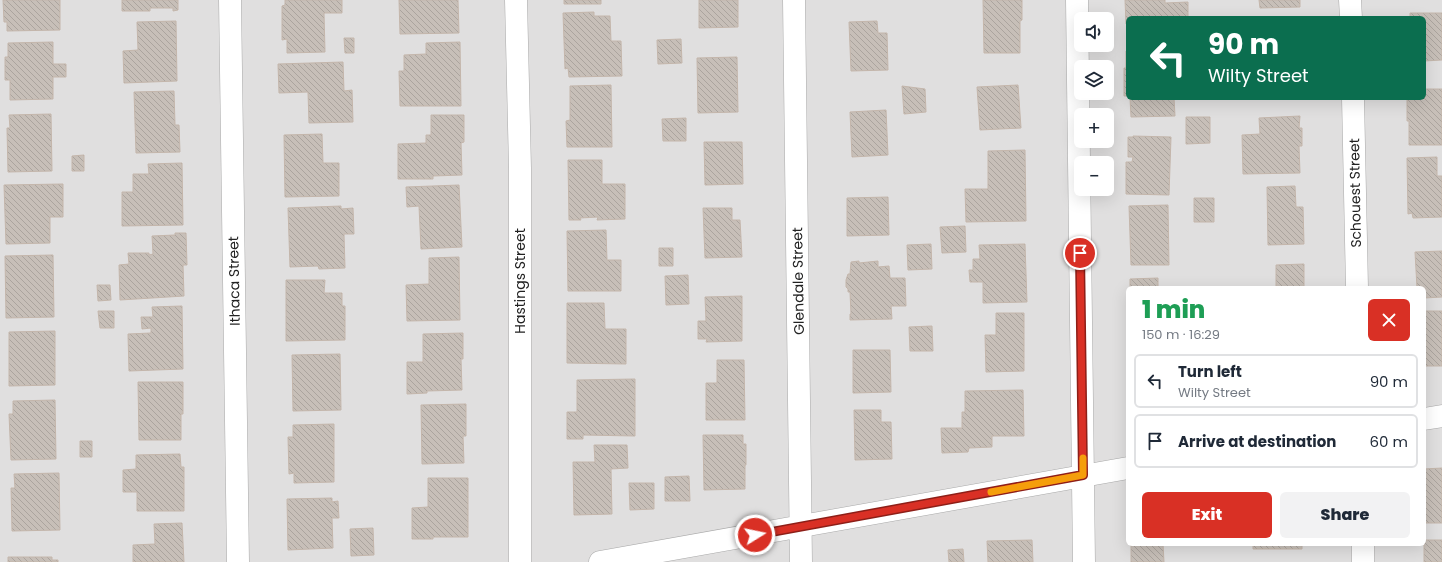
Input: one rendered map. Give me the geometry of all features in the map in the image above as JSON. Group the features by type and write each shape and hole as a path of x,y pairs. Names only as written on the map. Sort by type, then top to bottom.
{"street":[{"name":"Ithaca Street","path":"230,0 238,562"},
{"name":"Hastings Street","path":"516,0 520,168 520,562"},
{"name":"Glendale Street","path":"794,0 801,562"},
{"path":"1077,0 1084,562"},
{"path":"1350,0 1351,16"},
{"name":"Schouest Street","path":"1353,100 1357,286"},
{"path":"1426,419 1442,416"},
{"path":"600,562 1126,468"},
{"path":"1363,546 1363,562"}],"shaded area":[{"path":"0,0 1442,0 1442,562 0,562"}],"building":[{"path":"3,0 60,0 60,30 7,31 7,22 4,22"},
{"path":"122,0 178,0 178,10 173,11 173,8 150,8 150,11 122,11"},
{"path":"285,0 342,0 342,13 324,13 325,52 287,53 287,39 282,40 282,6 285,5"},
{"path":"399,0 458,0 459,33 400,34"},
{"path":"564,0 601,0 601,4 564,4"},
{"path":"699,0 738,0 738,27 699,28"},
{"path":"983,0 1022,0 1022,20 1020,21 1020,53 984,53"},
{"path":"1125,0 1165,0 1165,3 1188,2 1188,16 1126,16 1126,24"},
{"path":"1259,0 1300,0 1300,7 1260,8"},
{"path":"594,12 594,16 610,16 611,41 621,41 622,76 569,77 568,68 565,69 563,13"},
{"path":"1410,13 1442,13 1442,60 1426,61 1426,16 1410,16"},
{"path":"176,21 177,81 124,83 123,51 138,50 137,22"},
{"path":"877,21 878,33 887,33 888,70 851,71 849,22"},
{"path":"344,38 354,38 354,53 345,53"},
{"path":"681,39 682,63 658,64 657,40"},
{"path":"53,42 53,64 66,64 66,77 53,77 53,99 10,100 10,80 5,80 5,57 8,57 8,43"},
{"path":"460,42 461,106 400,106 399,71 404,71 404,55 426,54 426,43"},
{"path":"737,57 738,112 698,113 697,58"},
{"path":"343,62 344,91 352,90 353,122 309,123 308,92 279,93 278,64"},
{"path":"1124,68 1126,68 1126,96 1124,96"},
{"path":"611,85 612,147 567,147 566,121 570,120 570,86"},
{"path":"1018,85 1021,128 980,130 977,87"},
{"path":"902,86 925,89 926,112 904,114"},
{"path":"1426,89 1442,89 1442,145 1409,145 1409,121 1407,121 1407,100 1426,100"},
{"path":"174,91 175,125 179,125 180,152 136,153 134,92"},
{"path":"1130,100 1174,100 1175,116 1131,117"},
{"path":"886,110 888,155 852,157 850,112"},
{"path":"51,114 52,171 8,172 7,128 10,128 9,115"},
{"path":"431,115 464,115 464,142 461,143 462,175 433,176 433,179 398,179 398,144 426,143 426,135 431,135"},
{"path":"1300,116 1299,128 1302,128 1302,146 1299,146 1300,173 1243,174 1242,135 1260,134 1259,118"},
{"path":"1186,117 1210,117 1210,143 1186,144"},
{"path":"686,118 686,141 663,141 662,119"},
{"path":"322,134 323,163 339,163 339,196 285,197 284,135"},
{"path":"1128,137 1171,137 1169,195 1126,194 1126,162 1132,162 1133,157 1128,157"},
{"path":"704,142 742,142 743,184 705,185"},
{"path":"1025,150 1026,221 966,222 965,189 988,189 988,151"},
{"path":"84,155 84,171 72,171 72,156"},
{"path":"1437,157 1437,176 1442,176 1442,217 1413,218 1412,213 1408,214 1407,158"},
{"path":"568,160 602,160 602,184 625,184 625,219 597,220 598,217 580,218 581,220 569,220"},
{"path":"182,163 183,225 122,226 122,192 133,192 133,174 149,174 148,164"},
{"path":"63,184 63,217 50,217 50,243 6,244 4,185"},
{"path":"459,185 462,247 421,249 419,206 407,207 406,187"},
{"path":"1295,186 1296,207 1303,207 1304,244 1268,245 1267,187"},
{"path":"888,197 889,235 847,236 847,198"},
{"path":"1194,198 1214,198 1214,222 1194,222"},
{"path":"1168,205 1169,265 1131,265 1129,206"},
{"path":"341,206 341,209 353,208 354,234 344,234 345,268 319,269 318,266 290,267 288,208"},
{"path":"703,208 732,208 732,220 740,220 742,257 705,258"},
{"path":"965,226 966,252 942,253 940,227"},
{"path":"606,230 607,260 621,260 621,291 568,291 567,231"},
{"path":"175,233 186,233 187,265 183,265 184,296 120,300 119,265 129,264 128,253 153,254 152,236 175,235"},
{"path":"931,244 932,269 908,270 907,245"},
{"path":"1025,244 1027,302 983,303 983,282 970,282 969,270 973,270 973,259 980,259 979,245"},
{"path":"659,248 673,248 673,266 659,266"},
{"path":"1442,251 1442,297 1426,298 1426,286 1417,286 1415,252"},
{"path":"53,255 54,317 6,318 5,256"},
{"path":"459,257 460,320 407,321 406,285 429,284 429,258"},
{"path":"859,261 859,263 878,261 878,267 889,266 890,278 905,278 906,306 891,306 892,319 850,320 850,292 848,292 846,287 846,280 848,274 850,274 851,262"},
{"path":"1304,264 1304,286 1276,286 1276,265"},
{"path":"688,275 689,304 666,305 665,276"},
{"path":"1158,278 1158,286 1130,286 1130,279"},
{"path":"286,280 325,280 324,293 342,293 342,306 345,306 345,340 286,341"},
{"path":"97,285 110,285 111,300 98,301"},
{"path":"742,296 742,341 706,342 707,339 698,339 698,321 706,321 705,297"},
{"path":"567,303 604,303 605,329 626,329 626,364 567,363"},
{"path":"182,306 183,369 129,371 128,334 151,333 151,328 142,329 141,317 153,317 152,307"},
{"path":"98,311 114,311 114,328 100,328"},
{"path":"1426,311 1442,311 1442,366 1426,366"},
{"path":"996,313 1024,313 1024,371 986,372 985,335 996,335"},
{"path":"932,326 933,351 910,351 909,327"},
{"path":"55,331 55,385 9,386 9,332"},
{"path":"463,333 463,359 461,359 462,390 427,391 427,393 407,394 407,362 423,362 423,334"},
{"path":"853,350 890,350 891,392 853,393"},
{"path":"340,354 341,410 293,411 292,355"},
{"path":"717,360 744,360 745,420 706,420 706,383 717,383"},
{"path":"635,379 635,436 583,435 583,439 567,439 567,412 577,412 577,380"},
{"path":"138,382 183,382 181,440 139,440"},
{"path":"1023,390 1024,436 992,436 992,447 969,448 968,452 942,453 941,428 962,428 962,412 965,412 965,391"},
{"path":"55,400 56,459 11,460 9,414 13,414 13,401"},
{"path":"466,404 466,436 463,436 464,463 422,464 421,405"},
{"path":"854,410 881,410 881,422 891,422 892,459 855,460"},
{"path":"334,424 334,482 294,483 294,473 289,474 288,437 293,437 293,425"},
{"path":"703,435 743,435 743,444 746,444 745,489 704,490"},
{"path":"80,441 92,441 92,457 80,457"},
{"path":"594,445 627,445 628,468 611,469 612,514 574,515 573,462 595,462"},
{"path":"180,454 181,467 184,467 184,511 137,511 137,492 123,492 123,470 136,469 136,455"},
{"path":"1442,468 1442,523 1426,523 1426,469"},
{"path":"59,473 60,530 12,531 11,488 15,488 14,474"},
{"path":"689,476 690,501 665,501 665,477"},
{"path":"428,478 468,478 468,537 433,537 433,539 412,539 412,508 428,507"},
{"path":"629,483 654,483 654,509 630,510"},
{"path":"332,498 332,502 338,501 339,518 332,518 333,548 288,550 287,499"},
{"path":"182,523 184,562 133,562 133,545 155,544 154,524"},
{"path":"373,528 374,555 351,556 350,529"},
{"path":"1032,540 1033,562 988,562 987,541"},
{"path":"1426,540 1442,540 1442,562 1424,562 1424,546 1426,546"},
{"path":"1131,546 1163,546 1164,562 1131,562"},
{"path":"1253,546 1302,546 1302,549 1253,549"},
{"path":"963,549 964,562 949,562 948,550"},
{"path":"8,557 52,557 52,560 58,560 58,562 8,562"}],"slow traffic":[{"path":"991,492 1083,475 1083,458"}],"route":[{"path":"755,535 1083,475 1080,253"}]}
